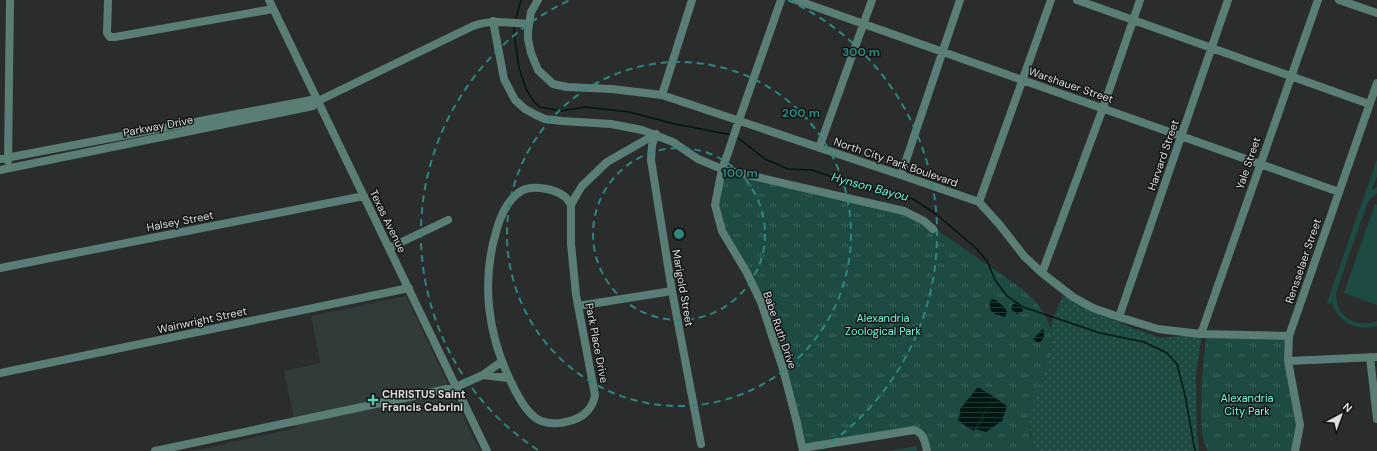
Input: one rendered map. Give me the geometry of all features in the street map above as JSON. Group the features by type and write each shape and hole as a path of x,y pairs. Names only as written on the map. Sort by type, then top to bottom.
{"street":[{"path":"4,169 10,0"},
{"path":"108,0 107,33 110,37 273,9"},
{"name":"Texas Avenue","path":"269,0 487,451"},
{"name":"North City Park Boulevard","path":"538,0 531,12 528,24 528,39 536,66 553,84 567,87 612,89 662,95 738,124 819,148 979,202 1024,256 1042,273 1073,297 1094,308 1119,317 1158,329 1201,334 1289,336"},
{"path":"662,95 692,0"},
{"name":"Babe Ruth Drive","path":"781,0 722,169 716,205 718,220 722,231 761,302 783,369 798,423 803,449"},
{"name":"Warshauer Street","path":"796,0 1339,192"},
{"path":"819,148 872,0"},
{"path":"902,175 960,0"},
{"path":"979,202 1051,0"},
{"path":"1077,0 1369,104"},
{"path":"1042,273 1103,108 1140,0"},
{"name":"Harvard Street","path":"1119,317 1228,0"},
{"name":"Yale Street","path":"1201,334 1259,164 1318,0"},
{"path":"1341,0 1377,13"},
{"path":"493,21 504,79 515,100 525,109 545,119 611,124 642,130 656,134 673,142 698,159 722,169 904,211 924,221 934,229"},
{"name":"Parkway Drive","path":"4,169 314,106 318,101 483,22 493,21 528,24"},
{"name":"Rensselaer Street","path":"1295,451 1300,425 1288,361 1289,336 1377,83"},
{"name":"Parkway Drive","path":"4,158 311,100 318,101"},
{"path":"558,193 564,196 571,205 582,186 607,162 656,134"},
{"name":"Marigold Street","path":"656,134 652,145 651,160 672,291 700,444"},
{"path":"558,193 574,190 582,186"},
{"name":"Park Place Drive","path":"558,193 534,188 524,190 512,200 498,222 490,264 488,298 494,338 501,362 515,391 528,410 537,418 556,424 575,420 589,411 593,404 595,395 578,306 572,263 571,205"},
{"name":"Halsey Street","path":"0,268 364,196"},
{"path":"389,248 448,220"},
{"name":"Wainwright Street","path":"0,373 408,288"},
{"path":"578,306 672,291"},
{"path":"1288,361 1373,357 1377,419"},
{"path":"155,451 456,387 483,375 501,362"},
{"path":"483,375 508,378"},
{"path":"803,449 914,430 921,433 924,437 927,451"}],"shaded area":[{"name":"CHRISTUS Saint Francis Cabrini","path":"406,296 480,451 193,451 296,428 284,371 320,363 311,316"},
{"path":"992,299 1002,305 1007,311 1004,317 991,311 989,303"},
{"path":"1014,303 1020,306 1023,310 1022,312 1017,314 1012,310 1011,307"},
{"path":"1043,329 1044,337 1038,343 1033,339"},
{"path":"978,387 994,397 974,431 958,420 960,409"},
{"path":"994,397 1007,406 1002,421 986,432 976,429"}],"green space":[{"path":"1377,159 1377,176 1372,190 1377,187 1377,193 1367,204 1336,293 1339,308 1348,319 1362,323 1377,321 1377,326 1363,328 1349,324 1343,320 1338,315 1332,302 1331,305 1327,303"},
{"name":"Alexandria Zoological Park","path":"725,168 875,204 924,221 1021,288 1035,301 1044,313 1049,325 1051,337 1047,364 1028,419 1030,433 1036,451 927,451 921,433 803,447 762,302 719,220 719,187"},
{"path":"1375,204 1377,205 1377,305 1344,293"},
{"path":"1063,296 1127,326 1161,338 1202,334 1196,374 1197,434 1199,451 1035,451 1028,421 1046,355 1052,321"},
{"name":"Alexandria City Park","path":"1206,338 1286,338 1298,424 1294,451 1207,451 1202,434 1201,416 1202,376"},
{"path":"916,446 917,451 890,451"}],"waterway":[{"name":"Hynson Bayou","path":"516,18 521,0"},
{"name":"Hynson Bayou","path":"514,27 519,68 526,89 534,102 540,107 561,111 585,107 629,112 675,124 732,135"},
{"name":"Hynson Bayou","path":"737,137 765,159 788,169 812,170 855,185 913,199 936,214 976,248 987,261 995,280 1007,296 1023,307 1100,333 1144,342 1167,353 1177,364 1185,395 1195,451"}],"place":[{"name":"CHRISTUS Saint Francis Cabrini","path":"373,400"}]}
